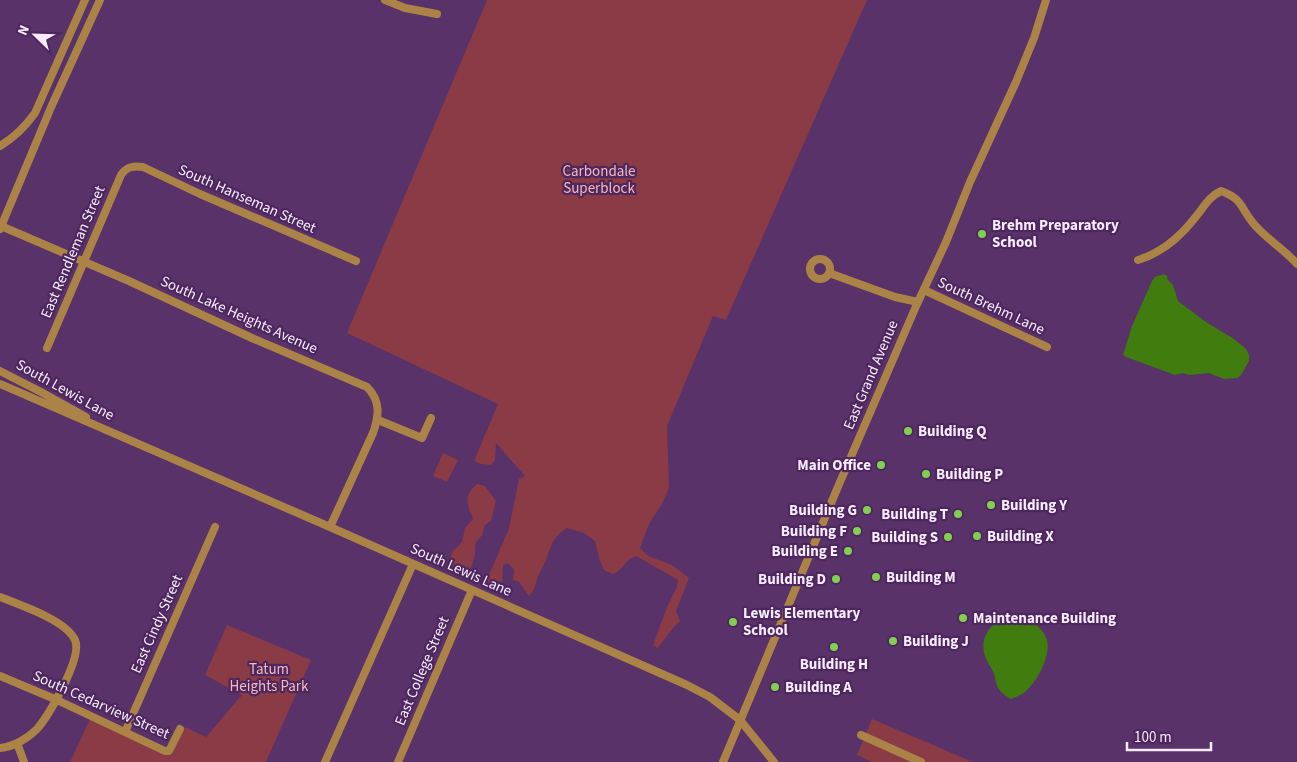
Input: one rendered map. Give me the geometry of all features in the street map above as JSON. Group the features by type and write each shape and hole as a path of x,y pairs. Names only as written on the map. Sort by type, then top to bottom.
{"street":[{"path":"0,146 26,126 35,113 86,0"},
{"path":"0,229 52,105 100,0"},
{"path":"385,0 405,8 437,14"},
{"name":"East Grand Avenue","path":"723,762 836,489 970,182 1016,82 1034,38 1046,0"},
{"name":"South Hanseman Street","path":"128,168 134,166 143,167 200,194 356,260"},
{"name":"East Rendleman Street","path":"47,348 121,175 128,168"},
{"path":"1138,260 1152,256 1168,246 1194,220 1212,195 1221,191 1234,196 1253,223 1287,252 1297,264"},
{"name":"South Lake Heights Avenue","path":"0,229 85,262 254,339 368,387 378,402 378,420"},
{"path":"829,273 895,297 918,302"},
{"name":"South Brehm Lane","path":"924,290 1047,347"},
{"name":"South Lewis Lane","path":"0,370 116,435"},
{"name":"South Lewis Lane","path":"0,384 330,526 687,685 710,698 740,720 774,762"},
{"path":"330,526 378,420 422,438 431,418"},
{"name":"East Cindy Street","path":"125,732 214,527"},
{"path":"325,762 413,564"},
{"name":"East College Street","path":"398,762 472,590"},
{"path":"0,597 66,628 75,638 77,650 57,700 36,730 17,743 0,748"},
{"name":"South Cedarview Street","path":"0,676 57,700 165,751 169,751 180,729"},
{"path":"861,735 921,762"},
{"path":"17,743 24,762"}],"green space":[{"name":"Carbondale Superblock","path":"487,0 867,0 726,320 713,316 667,426 669,488 662,504 649,524 640,548 648,556 672,565 689,578 676,611 680,621 657,648 653,645 667,607 677,587 678,580 636,556 613,574 604,570 595,541 584,533 567,528 558,535 553,542 529,596 519,582 513,580 514,570 508,563 503,565 502,585 496,590 488,587 487,580 509,528 519,479 525,476 496,443 495,460 491,465 474,461 498,404 347,333"},
{"path":"443,453 458,460 447,482 433,476"},
{"path":"477,484 485,486 496,501 491,521 485,525 482,535 475,544 474,559 467,574 451,567 449,560 453,551 462,542 465,528 473,519 469,509 468,496"},
{"name":"Tatum Heights Park","path":"227,625 311,660 266,762 70,762 90,719 165,754 172,755 185,727 206,737 242,695 205,675"},
{"path":"872,719 973,762 872,762 857,755"}],"shaded area":[{"path":"1164,274 1173,285 1178,301 1246,349 1249,361 1241,375 1237,378 1224,379 1209,373 1189,375 1183,373 1175,375 1123,355 1132,326 1152,281 1155,277"},
{"path":"1015,613 1030,620 1039,627 1045,635 1048,646 1042,668 1030,688 1011,699 999,690 987,661 983,645 987,632 996,622"}],"place":[{"name":"Brehm Preparatory School","path":"982,234"},
{"name":"Building Q","path":"908,431"},
{"name":"Main Office","path":"881,465"},
{"name":"Building P","path":"926,474"},
{"name":"Building Y","path":"991,505"},
{"name":"Building G","path":"867,510"},
{"name":"Building T","path":"958,514"},
{"name":"Building F","path":"857,531"},
{"name":"Building X","path":"977,536"},
{"name":"Building S","path":"948,537"},
{"name":"Building E","path":"848,551"},
{"name":"Building M","path":"876,577"},
{"name":"Building D","path":"836,579"},
{"name":"Maintenance Building","path":"963,618"},
{"name":"Lewis Elementary School","path":"733,622"},
{"name":"Building J","path":"893,641"},
{"name":"Building H","path":"834,647"},
{"name":"Building A","path":"775,687"}]}
